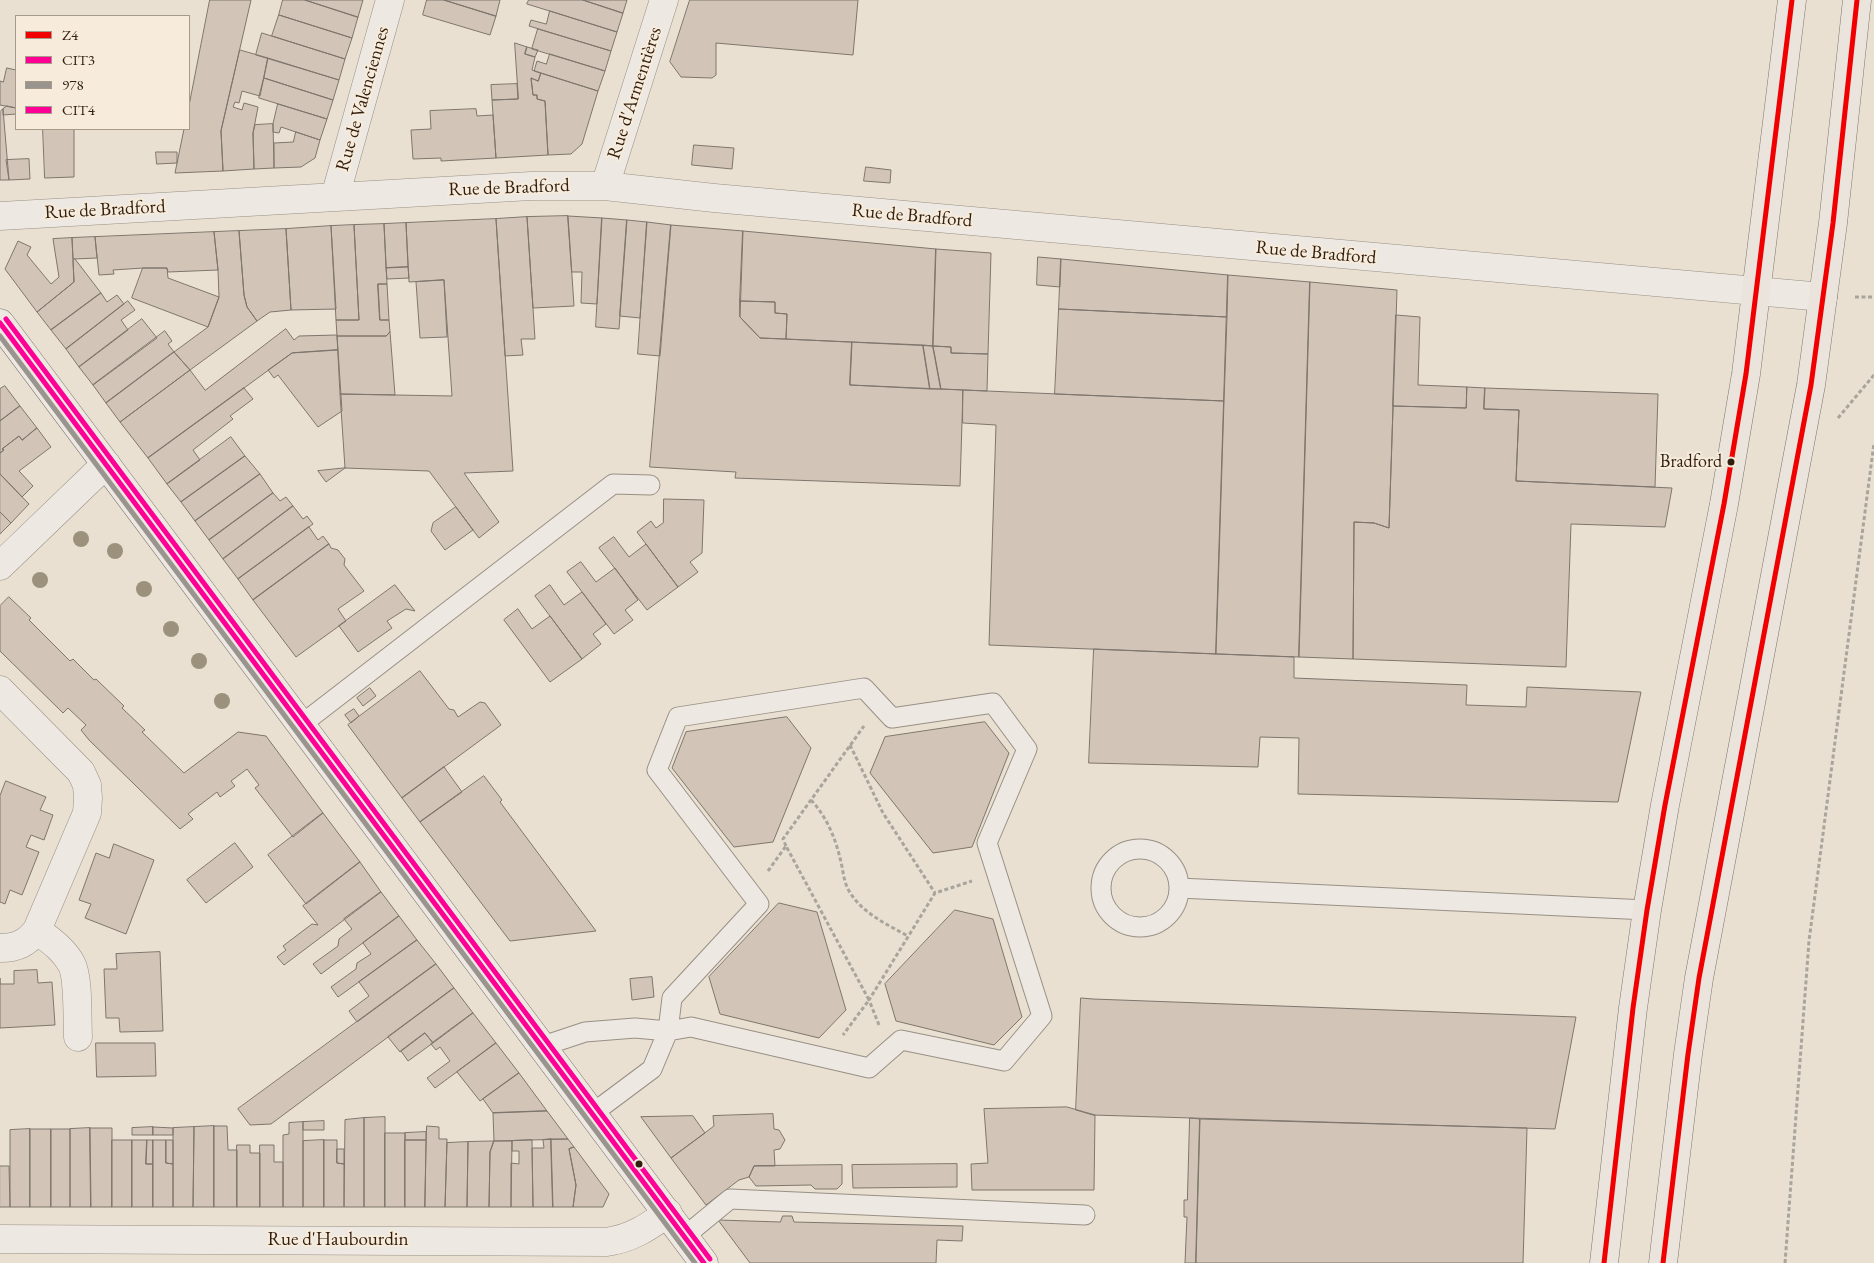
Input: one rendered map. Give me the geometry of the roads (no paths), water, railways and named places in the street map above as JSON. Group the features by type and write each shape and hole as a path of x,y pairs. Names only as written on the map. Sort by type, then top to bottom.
{"main road":[{"path":"1604,1263 1633,1008 1647,910 1667,796 1724,504 1746,374 1792,0"},
{"path":"1663,1263 1699,978 1811,386 1837,194 1857,0"}],"street":[{"name":"Rue de Valenciennes","path":"335,197 390,0"},
{"name":"Rue d'Armentières","path":"605,186 664,0"},
{"name":"Rue de Bradford","path":"0,216 531,186 605,186 732,200 1824,297"},
{"path":"0,323 704,1263"},
{"path":"0,566 106,464"},
{"path":"0,690 80,772 86,785 88,798 87,813 37,930 27,942 20,946 0,948"},
{"path":"37,930 64,953 72,964 75,979 78,1037"},
{"name":"Rue d'Haubourdin","path":"0,1239 606,1242 636,1234 668,1213"}],"lane":[{"path":"302,724 613,484 650,485"},
{"path":"543,1046 585,1032 635,1028 668,1031 691,1027 869,1068 901,1040 1004,1061 1042,1016 987,843 1027,749 993,704 892,718 864,688 678,716 658,770 759,904 672,998 668,1031 652,1069 593,1113"},
{"path":"1134,849 1146,849 1166,858 1178,877 1180,888 1178,900 1173,910 1165,918 1156,924 1134,927 1123,924 1106,909 1100,888 1106,866 1114,858 1134,849"},
{"path":"1180,888 1647,910"},
{"path":"685,1236 730,1199 1085,1215"}],"place":[{"name":"Bradford","path":"1731,462"}]}
